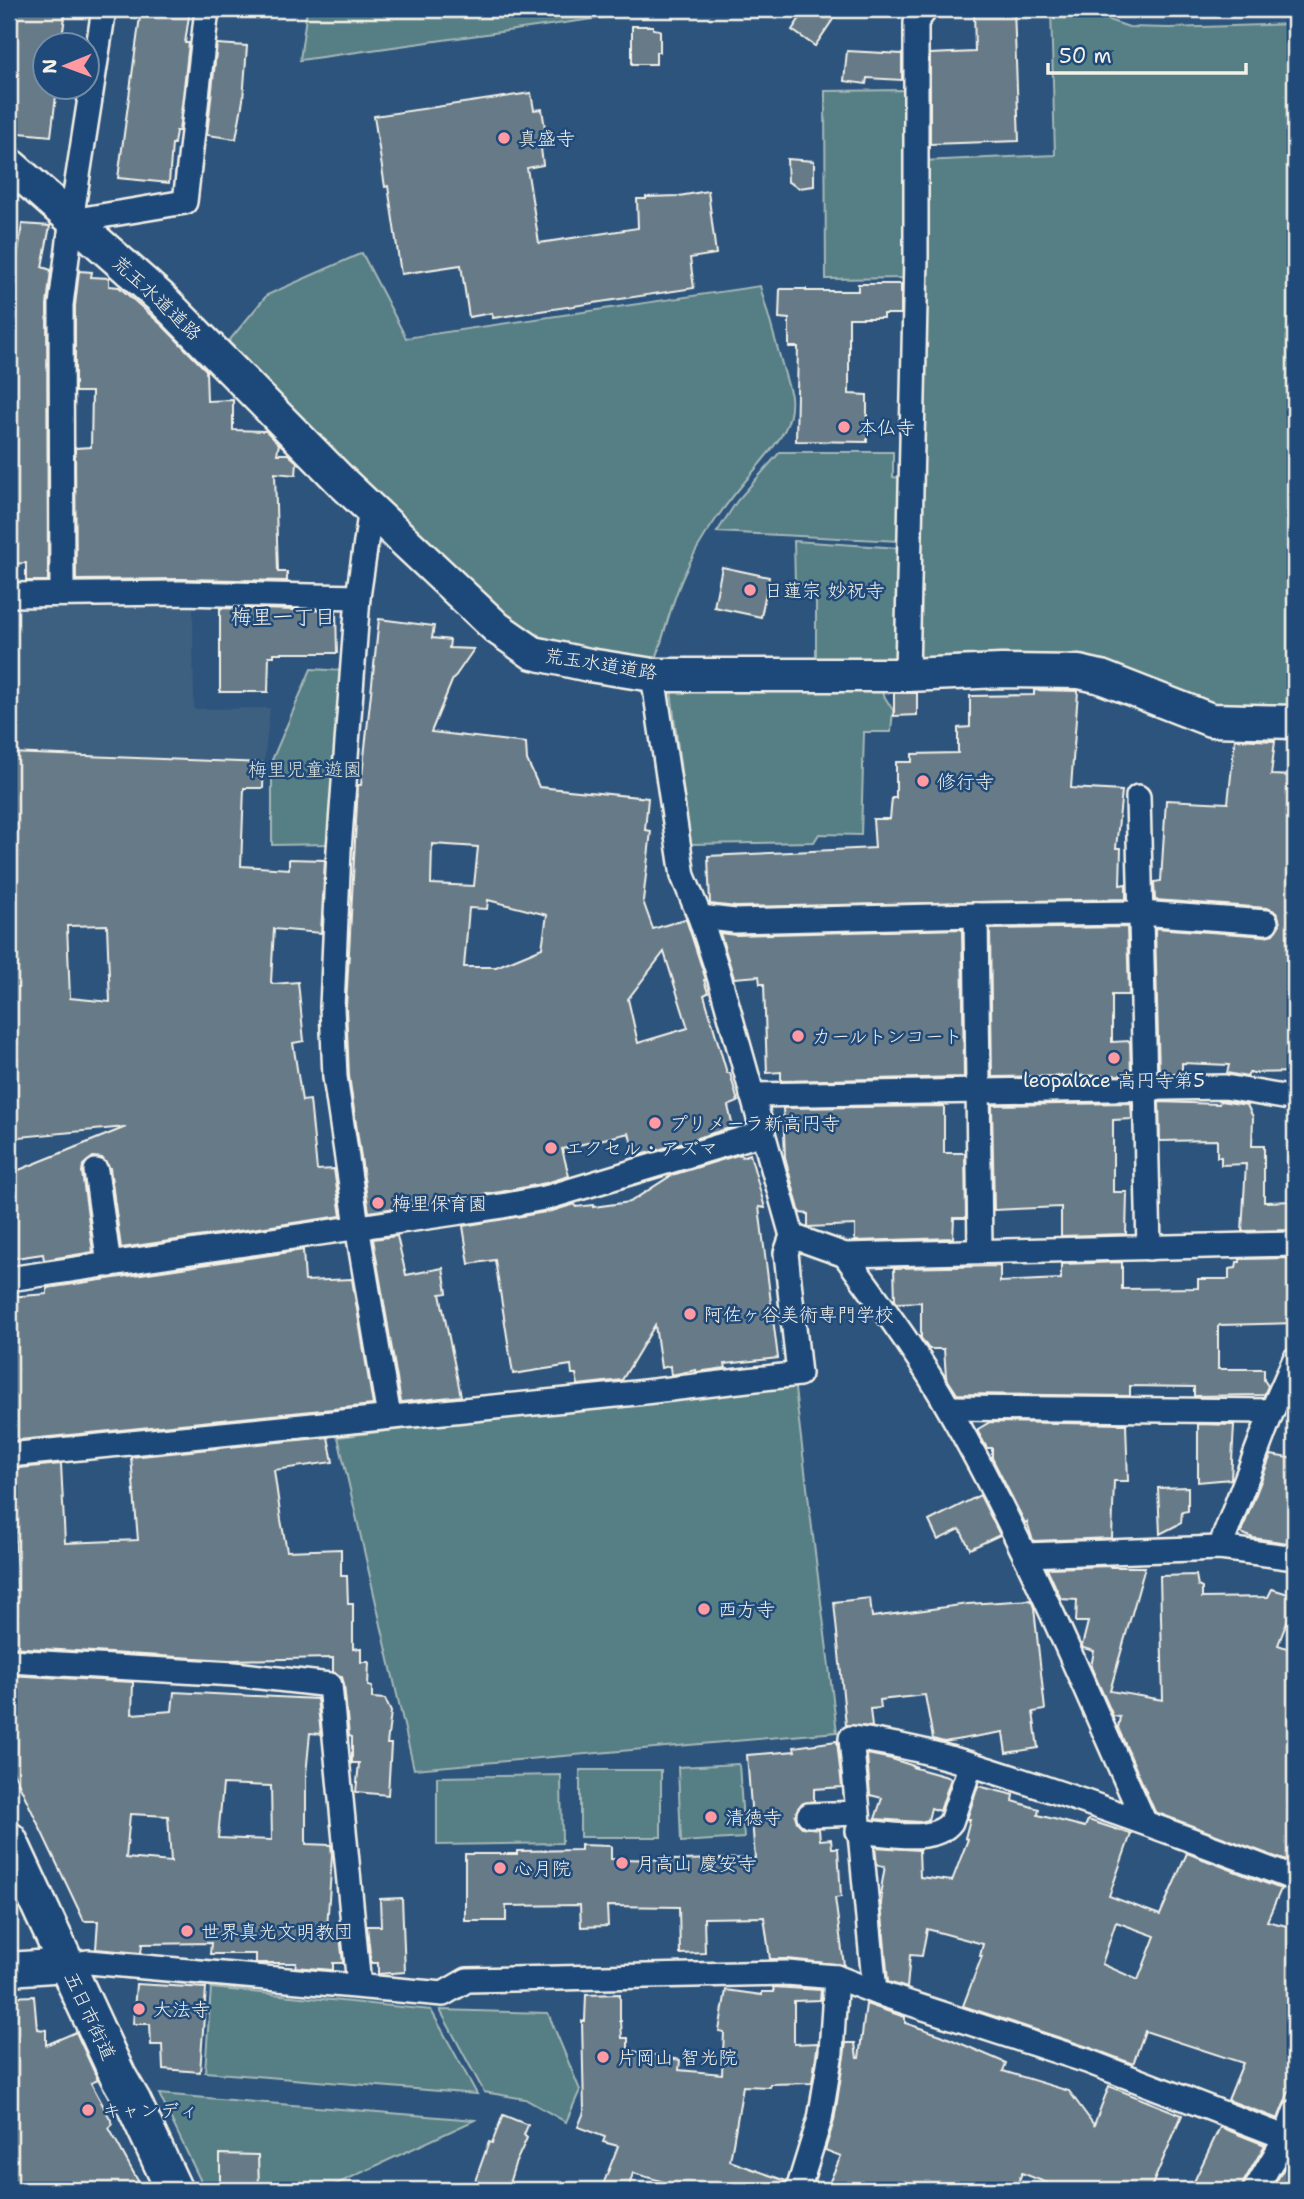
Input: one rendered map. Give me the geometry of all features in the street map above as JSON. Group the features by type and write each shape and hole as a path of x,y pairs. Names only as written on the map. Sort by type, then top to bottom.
{"main road":[{"name":"荒玉水道道路","path":"9,163 161,298 343,483 496,628 533,653 653,675 1080,672 1101,677 1211,720 1295,722"},
{"name":"五日市街道","path":"9,1839 174,2190"},
{"path":"9,1969 66,1965"}],"street":[{"path":"62,594 61,305 71,220 104,9"},
{"path":"71,220 185,202 207,9"},
{"path":"907,675 916,256 916,22 926,9"},
{"path":"371,508 358,597 339,850 332,1007 335,1077 389,1418"},
{"path":"9,595 181,593 358,597"},
{"path":"9,1455 799,1374 786,1253 792,1236 700,917 683,876 653,675"},
{"path":"1138,797 1149,1248"},
{"path":"700,917 735,921 1140,913 1266,922"},
{"path":"976,915 980,1251"},
{"path":"752,1095 1225,1087 1295,1099"},
{"path":"9,1279 549,1197 763,1133"},
{"path":"96,1171 108,1265"},
{"path":"792,1236 845,1255 1295,1244"},
{"path":"845,1255 949,1408 1025,1555 1144,1821"},
{"path":"1220,1548 1272,1411 1295,1359"},
{"path":"949,1408 1272,1411"},
{"path":"1025,1555 1220,1548 1295,1559"},
{"path":"9,1661 234,1674 330,1685 359,1986"},
{"path":"875,1992 851,1738 883,1742 971,1764 1144,1821 1295,1879"},
{"path":"809,1815 924,1836 946,1828 951,1822 971,1764"},
{"path":"66,1965 89,1962 443,1994 467,1980 787,1973 836,1977 1087,2062 1291,2139"},
{"path":"798,2190 820,2119 831,2052 836,1977"},
{"path":"1255,2190 1291,2139 1295,2112"}],"shaded area":[{"path":"193,607 194,709 270,708 264,763 9,753 9,609"}],"green space":[{"path":"307,9 664,9 300,60"},
{"path":"1051,9 1081,9 1129,27 1295,24 1295,712 1228,712 1154,684 916,664 922,161 1055,155"},
{"path":"905,90 909,278 826,279 825,91"},
{"path":"362,253 406,338 760,286 791,396 790,417 777,442 726,505 698,547 678,588 653,669 534,650 219,353 267,295"},
{"path":"780,452 893,452 893,477 902,478 899,541 717,532 737,501"},
{"path":"794,541 900,548 899,667 816,666 816,586 795,584"},
{"name":"梅里児童遊園","path":"311,669 346,671 331,844 272,845 272,760"},
{"path":"682,682 877,685 893,710 891,732 864,732 861,835 819,834 814,842 690,844 671,691"},
{"name":"西方寺","path":"794,1381 837,1732 414,1769 338,1437"},
{"path":"739,1764 744,1838 681,1842 678,1767"},
{"path":"580,1770 661,1770 661,1837 580,1837"},
{"path":"561,1775 562,1843 437,1845 437,1777"},
{"path":"211,1988 431,2010 477,2094 205,2072"},
{"path":"440,2010 548,2013 580,2090 566,2122 525,2099 484,2092"},
{"path":"159,2094 475,2120 324,2190 205,2190"}],"building":[{"path":"9,9 66,9 63,32 32,32 32,102 55,102 51,136 9,132"},
{"path":"141,9 190,9 179,131 176,131 172,144 169,183 118,178"},
{"path":"806,9 840,9 815,46 792,30"},
{"path":"974,9 1014,9 1019,141 930,144 930,54 975,52"},
{"path":"632,26 653,26 653,29 660,30 660,52 656,52 656,64 632,64"},
{"path":"217,44 247,46 243,100 236,139 207,135"},
{"path":"847,51 902,54 902,80 867,78 866,84 844,81"},
{"path":"531,93 534,110 542,109 548,147 541,148 543,165 527,168 539,243 638,228 637,199 708,191 716,254 690,258 694,288 493,318 492,313 469,317 461,265 401,274 374,116"},
{"path":"787,159 814,161 814,186 799,188 788,182"},
{"path":"22,224 50,226 42,267 51,270 47,305 48,581 26,581 26,563 9,564 9,408 15,408 14,340 11,340 10,309"},
{"path":"79,271 92,272 91,277 109,278 109,286 119,287 163,326 206,370 207,401 233,400 233,430 266,431 279,444 277,454 288,454 297,462 296,475 275,473 278,572 287,572 287,581 76,580 75,448 91,447 92,392 75,392 75,306"},
{"path":"858,284 901,284 901,314 883,314 883,318 849,318 849,394 867,395 867,442 796,441 798,347 789,347 789,319 779,318 780,289 858,291"},
{"path":"722,567 769,577 761,617 714,607"},
{"path":"220,608 336,611 337,653 274,653 274,656 269,656 268,692 220,692"},
{"path":"379,619 434,626 432,638 450,640 449,648 474,649 452,681 431,732 526,743 527,760 539,787 648,798 645,830 651,831 643,901 653,929 685,919 687,922 706,980 708,993 704,995 738,1102 728,1106 733,1127 635,1157 629,1133 562,1149 569,1176 546,1183 369,1212 349,1076 346,1007 358,785 361,785","holes":["432,844 478,847 474,886 431,884","488,900 547,915 542,948 496,967 464,967 469,908 487,909","664,952 688,1028 638,1043 628,999"]},
{"path":"1034,690 1078,691 1071,788 1122,791 1116,848 1121,848 1120,885 1126,884 1126,899 736,907 710,904 708,856 875,848 873,819 890,819 892,798 896,798 896,762 912,762 912,754 958,753 958,728 970,727 970,696 1034,695"},
{"path":"894,693 917,693 917,715 894,716"},
{"path":"1235,739 1275,741 1271,775 1295,776 1295,1072 1249,1073 1247,1077 1227,1073 1229,1065 1182,1063 1182,1074 1159,1074 1155,928 1265,936 1273,934 1280,924 1278,915 1267,908 1155,900 1154,882 1161,881 1166,800 1228,803"},
{"path":"9,753 264,763 263,788 244,788 241,866 289,869 289,859 325,860 321,933 274,929 271,982 298,982 304,1041 293,1043 302,1101 310,1100 317,1170 334,1169 341,1216 121,1248 110,1168 102,1158 93,1157 83,1165 82,1172 93,1252 44,1260 43,1254 9,1259 9,1174 126,1127 9,1138 13,1066 9,1066","holes":["107,925 110,1002 70,998 67,926"]},
{"path":"1127,927 1129,995 1112,995 1112,1042 1130,1041 1131,1075 992,1077 990,929"},
{"path":"962,929 964,1077 781,1081 781,1072 767,1073 764,984 760,984 759,976 734,978 720,933 735,935"},
{"path":"1220,1101 1247,1105 1253,1117 1252,1146 1264,1146 1264,1202 1295,1201 1295,1230 1242,1231 1246,1164 1221,1165 1221,1157 1217,1157 1217,1140 1160,1141 1159,1102 1219,1104"},
{"path":"1131,1103 1132,1119 1113,1120 1113,1192 1127,1192 1126,1234 1061,1236 1061,1207 994,1210 992,1105"},
{"path":"944,1106 944,1153 965,1153 966,1218 954,1218 953,1238 855,1241 855,1225 808,1227 808,1214 800,1213 785,1158 783,1108"},
{"path":"741,1154 742,1157 750,1154 765,1208 759,1207 778,1358 725,1364 726,1368 671,1375 670,1366 661,1368 655,1325 622,1380 578,1385 571,1365 513,1374 495,1260 469,1264 463,1226 552,1211 575,1204 576,1207 593,1207 630,1202 672,1175"},
{"path":"397,1236 406,1275 443,1268 447,1293 440,1294 461,1396 401,1402 373,1239"},
{"path":"303,1250 305,1281 352,1279 373,1405 9,1441 9,1297 47,1294 47,1288"},
{"path":"1295,1258 1295,1323 1218,1327 1218,1369 1264,1369 1264,1380 1268,1386 1264,1395 1194,1396 1194,1387 1130,1386 1130,1396 957,1394 946,1377 944,1349 929,1349 921,1338 921,1302 897,1303 895,1300 894,1268 1000,1266 1000,1282 1061,1279 1061,1264 1122,1262 1122,1289 1198,1288 1198,1279 1229,1279 1229,1269 1236,1268 1240,1259"},
{"path":"990,1422 1126,1424 1128,1481 1114,1481 1112,1538 1033,1541 1027,1522 1025,1523 992,1458 992,1448 987,1448 978,1432 978,1429"},
{"path":"1198,1424 1234,1425 1231,1479 1198,1482"},
{"path":"328,1437 333,1462 274,1470 281,1520 287,1551 341,1549 341,1576 347,1576 348,1604 353,1604 353,1649 361,1648 361,1662 369,1662 368,1686 372,1687 372,1698 385,1699 391,1712 387,1744 391,1744 388,1795 356,1792 359,1763 352,1763 352,1737 349,1736 344,1684 342,1677 333,1672 333,1658 229,1660 9,1647 9,1589 17,1590 15,1526 9,1526 9,1469 61,1464 65,1543 138,1540 131,1457"},
{"path":"1271,1455 1295,1459 1295,1544 1253,1538 1241,1533"},
{"path":"1188,1487 1188,1511 1182,1512 1181,1523 1160,1534 1158,1488"},
{"path":"980,1495 1000,1535 970,1549 960,1529 938,1540 929,1521"},
{"path":"1145,1567 1110,1691 1163,1700 1160,1576 1196,1575 1198,1586 1202,1588 1202,1598 1268,1597 1272,1589 1295,1596 1278,1645 1295,1651 1295,1712 1287,1737 1295,1740 1295,1856 1292,1863 1155,1812 1118,1728 1120,1717 1113,1716 1091,1667 1094,1651 1082,1646 1088,1622 1076,1622 1077,1600 1061,1599 1047,1568"},
{"path":"870,1598 872,1617 968,1604 1031,1600 1045,1710 1033,1712 1038,1748 1006,1753 1003,1732 944,1742 933,1739 925,1695 880,1700 881,1708 870,1709 872,1727 846,1725 834,1602"},
{"path":"9,1675 133,1682 132,1714 172,1711 174,1692 317,1699 321,1734 310,1733 306,1775 306,1844 331,1845 327,1928 339,1927 343,1963 333,1963 333,1970 295,1967 296,1963 256,1963 256,1954 210,1954 211,1943 142,1944 141,1953 96,1949 98,1921 84,1921 9,1763","holes":["223,1784 271,1786 272,1840 218,1838","130,1814 168,1816 171,1862 126,1858"]},
{"path":"837,1741 842,1787 814,1789 814,1801 801,1804 795,1815 802,1827 819,1829 820,1840 831,1839 832,1848 838,1848 841,1897 835,1898 844,1965 770,1959 764,1917 704,1918 705,1953 680,1954 679,1907 607,1906 608,1926 581,1927 580,1905 506,1906 506,1921 465,1921 465,1854 581,1850 581,1845 611,1846 611,1859 755,1858 747,1755 795,1751 794,1747"},
{"path":"867,1754 951,1778 940,1811 931,1808 928,1820 920,1822 875,1819 882,1798 870,1795"},
{"path":"978,1786 1014,1795 1013,1801 1039,1809 1038,1815 1085,1827 1088,1820 1131,1834 1109,1896 1160,1915 1187,1853 1281,1889 1267,1921 1295,1928 1295,2077 1278,2119 1228,2100 1243,2063 1145,2031 1133,2064 963,2006 982,1956 983,1944 927,1929 922,1956 910,1955 907,1988 888,1982 880,1895 885,1866 877,1865 875,1847 919,1850 920,1877 952,1881 968,1839 965,1838 970,1819 967,1819","holes":["1116,1922 1155,1936 1138,1980 1102,1964"]},
{"path":"402,1898 405,1972 378,1974 378,1963 371,1963 367,1926 381,1926 380,1899"},
{"path":"136,1984 206,1988 200,2072 163,2069 162,2045 151,2045 150,2024 133,2024"},
{"path":"773,1987 821,1990 820,2000 794,2001 794,2044 818,2043 812,2083 770,2084 770,2087 743,2086 730,2161 786,2181 784,2190 692,2190 633,2173 628,2190 601,2190 618,2146 603,2142 605,2137 578,2127 584,2112 582,2021 585,2021 586,1995 620,1994 622,2038 628,2038 628,2050 680,2060 679,2070 722,2074 724,2032 719,2031 726,1990 762,1995 762,1992 774,1992"},
{"path":"34,1996 37,2029 46,2030 46,2045 76,2032 98,2080 91,2083 113,2124 109,2128 143,2190 9,2189 9,1997"},
{"path":"866,2004 905,2017 905,2023 1006,2063 1003,2071 1069,2091 1094,2125 1109,2086 1182,2115 1150,2190 1065,2190 1022,2173 1015,2190 922,2190 903,2181 900,2190 826,2190 841,2156 825,2150 834,2121 846,2043 855,2043 859,2058"},
{"path":"503,2115 528,2125 524,2135 527,2138 507,2190 475,2181 489,2142 492,2143"},
{"path":"1220,2127 1265,2145 1241,2190 1190,2190"},
{"path":"220,2154 258,2155 259,2188 220,2190"},
{"path":"1286,2165 1291,2170 1289,2190 1271,2190"}],"place":[{"name":"真盛寺","path":"504,138"},
{"name":"本仏寺","path":"844,427"},
{"name":"日蓮宗 妙祝寺","path":"750,590"},
{"name":"修行寺","path":"923,781"},
{"name":"カールトンコート","path":"798,1036"},
{"name":"leopalace 高円寺第5","path":"1114,1058"},
{"name":"プリメーラ新高円寺","path":"655,1123"},
{"name":"エクセル・アズマ","path":"551,1148"},
{"name":"梅里保育園","path":"378,1203"},
{"name":"阿佐ヶ谷美術専門学校","path":"690,1314"},
{"name":"西方寺","path":"704,1609"},
{"name":"清徳寺","path":"711,1817"},
{"name":"月高山 慶安寺","path":"622,1863"},
{"name":"心月院","path":"500,1868"},
{"name":"世界真光文明教団","path":"187,1931"},
{"name":"大法寺","path":"139,2009"},
{"name":"片岡山 智光院","path":"603,2057"},
{"name":"キャンディ","path":"88,2110"}],"district":[{"name":"梅里一丁目","path":"283,617"}]}
